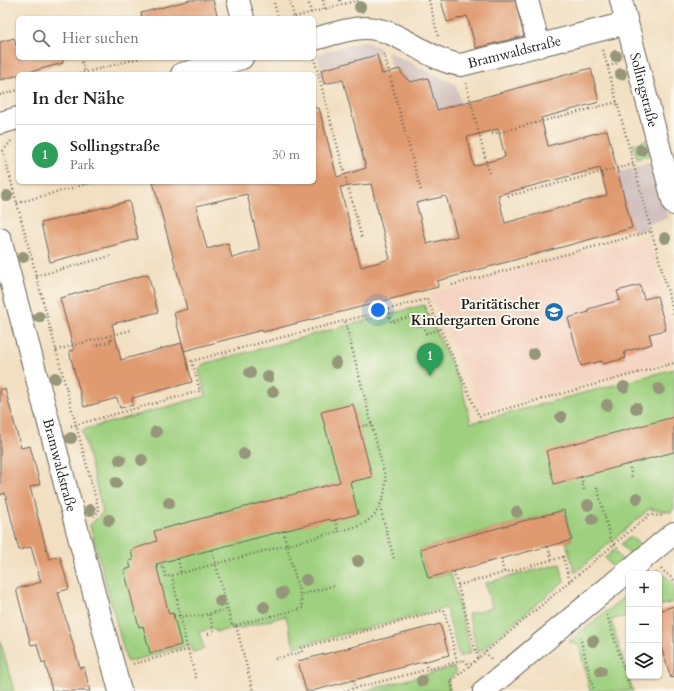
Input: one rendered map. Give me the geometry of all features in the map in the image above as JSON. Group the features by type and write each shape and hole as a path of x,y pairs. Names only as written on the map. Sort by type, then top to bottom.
{"street":[{"path":"238,0 242,16"},
{"path":"527,0 539,46"},
{"name":"Sollingstraße","path":"620,0 674,204"},
{"name":"Bramwaldstraße","path":"453,63 539,46 626,23"},
{"path":"316,38 358,28 378,30 453,63"},
{"path":"190,72 234,60"},
{"name":"Bramwaldstraße","path":"0,239 120,691"},
{"path":"484,691 633,567 671,525"}],"path":[{"path":"290,0 293,16"},
{"path":"308,0 311,12"},
{"path":"323,0 325,9"},
{"path":"340,0 341,5"},
{"path":"299,16 358,0"},
{"path":"429,0 453,63 489,173"},
{"path":"274,3 277,16"},
{"path":"378,30 421,191"},
{"path":"598,30 674,315"},
{"path":"82,60 85,72 132,60"},
{"path":"315,60 362,239"},
{"path":"0,95 16,91"},
{"path":"492,134 617,102"},
{"path":"9,121 13,138 3,151 99,511 78,532"},
{"path":"508,196 634,164"},
{"path":"17,203 87,184"},
{"path":"452,285 652,231"},
{"path":"36,276 111,256"},
{"path":"51,431 200,392 192,361 427,299 479,416 674,364"},
{"path":"388,309 391,322 413,316 416,327 424,325 426,333 441,330"},
{"path":"157,567 163,566 166,577 172,576 338,532 365,524 373,517 380,506 385,492 386,480 345,321"},
{"path":"56,350 131,330"},
{"path":"94,346 112,341 110,336"},
{"path":"359,427 372,424"},
{"path":"629,464 632,478"},
{"path":"581,477 584,490"},
{"path":"597,487 611,540 633,567"},
{"path":"380,506 394,559"},
{"path":"453,691 451,682 650,515 671,525"},
{"path":"335,520 338,532"},
{"path":"212,550 232,626 303,608 283,531"},
{"path":"548,546 552,560"},
{"path":"458,585 563,557 570,582"},
{"path":"178,559 181,573"},
{"path":"500,559 504,573"},
{"path":"454,572 478,659"},
{"path":"172,576 181,610 180,615 188,650 196,678"},
{"path":"300,595 336,585"},
{"path":"600,594 631,691"},
{"path":"174,616 180,615 187,617 227,608"},
{"path":"275,659 302,652 301,648 444,610 457,661"},
{"path":"208,634 214,633 209,613"},
{"path":"572,618 579,634 594,691"},
{"path":"236,625 253,691"},
{"path":"114,669 188,650"},
{"path":"344,691 457,661 464,660 470,666"},
{"path":"425,662 427,670"},
{"path":"353,680 355,688"}],"shaded area":[{"path":"364,41 379,47 381,54 377,55 381,70 325,85 317,54"},
{"path":"387,51 456,85 465,119 408,134"},
{"path":"653,162 668,218 646,224 647,229 633,233 632,228 613,218 602,176"},
{"name":"Paritätischer Kindergarten Grone","path":"648,235 674,330 674,359 483,410 430,294"}],"green space":[{"path":"647,140 651,155 637,159 633,144"},
{"path":"424,305 462,388 471,423 674,369 674,509 671,512 649,509 575,573 566,542 572,540 564,510 420,549 428,578 451,573 471,653 459,657 446,608 294,647 286,616 241,628 216,632 214,628 199,632 204,649 193,652 191,645 127,662 90,525 103,512 82,430 206,396 199,370 203,364"},
{"path":"631,536 641,547 634,560 621,544"},
{"path":"614,550 627,566 614,569 605,558"},
{"path":"560,564 564,581 478,653 468,614 492,608 485,583"},
{"path":"662,573 674,584 674,602 662,605"},
{"path":"626,595 626,616 611,620 626,668 626,679 629,679 633,691 590,691 579,646 569,641"},
{"path":"0,640 14,691 0,691"},
{"path":"454,667 456,673 448,680 450,691 364,691"}],"building":[{"path":"190,0 213,0 217,16 142,16 141,13"},
{"path":"441,0 515,0 524,36 476,48 467,16 447,22"},
{"path":"14,38 16,46 16,60 63,60 63,63 30,72 16,72 16,76 0,80 0,42"},
{"path":"377,55 382,74 400,69 402,74 410,82 428,78 437,110 591,68 599,102 541,118 548,146 607,130 632,228 437,281 438,287 263,332 262,330 184,351 174,313 187,309 154,184 316,184 316,108 319,108 337,177 366,168 343,80 324,84 321,70","holes":["498,129 505,157 474,166 467,137","600,168 607,195 505,223 498,195","371,184 390,259 361,267 340,187","247,194 260,250 232,258 228,243 207,249 196,206","446,196 457,236 427,244 416,203"]},
{"path":"129,201 138,239 50,262 41,223"},
{"path":"148,274 158,312 112,324 121,360 182,343 192,382 132,398 133,405 120,408 117,398 84,407 69,351 74,350 60,298"},
{"path":"640,285 644,299 657,296 666,330 649,334 652,344 624,352 626,358 603,364 602,361 581,366 568,318 589,312 588,309 620,300 617,291"},
{"path":"0,389 5,389 21,448 30,446 40,484 30,487 49,559 60,556 69,589 58,592 80,668 84,667 90,691 52,691 45,662 42,663 37,644 31,645 16,589 41,582 31,547 19,550 5,493 0,495"},
{"path":"353,404 372,477 350,482 358,514 331,521 330,519 156,564 169,614 173,613 181,645 150,653 143,626 139,627 124,570 131,568 129,561 133,560 131,550 157,541 154,531 340,482 321,412"},
{"path":"674,417 674,452 554,484 546,451"},
{"path":"564,510 572,540 428,578 420,549"},
{"path":"674,606 674,677 671,678 662,650 662,610"},
{"path":"440,624 449,655 312,691 306,691 298,661"}],"place":[{"name":"Paritätischer Kindergarten Grone","path":"554,312"},
{"name":"Sollingstraße","path":"430,376"}]}
